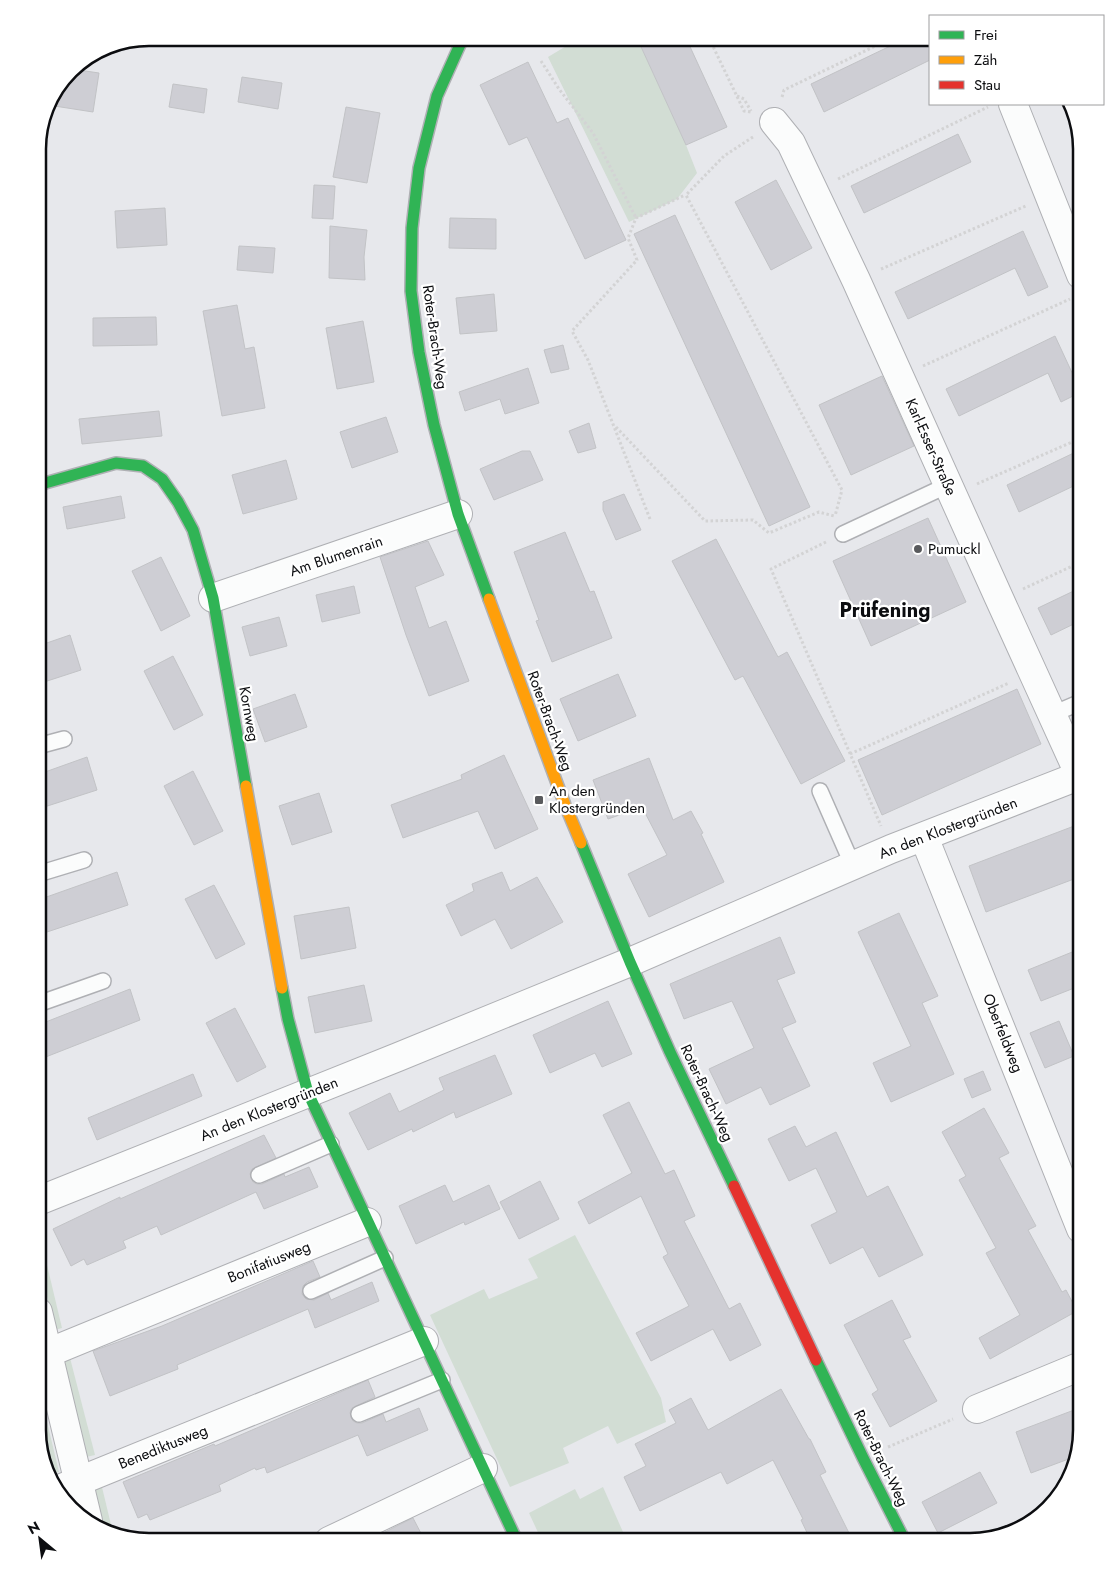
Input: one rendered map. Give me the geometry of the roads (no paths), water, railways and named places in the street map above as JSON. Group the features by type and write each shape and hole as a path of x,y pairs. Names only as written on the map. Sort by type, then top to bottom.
{"street":[{"name":"Roter-Brach-Weg","path":"459,46 437,96 420,168 412,228 412,291 419,352 434,425 458,514 565,805 630,962 670,1052 900,1533"},
{"path":"1012,105 1050,196 1073,273"},
{"name":"Karl-Esser-Straße","path":"763,117 791,143 860,289 1073,758"},
{"name":"Kornweg","path":"46,483 116,464 143,466 162,479 182,509 193,530 213,598 288,1019 308,1093"},
{"name":"Am Blumenrain","path":"213,598 458,514"},
{"name":"An den Klostergründen","path":"46,1198 630,962 890,849 1073,778"},
{"name":"Oberfeldweg","path":"924,837 1073,1207"},
{"path":"308,1093 513,1533"},
{"name":"Bonifatiusweg","path":"46,1353 367,1222"},
{"name":"Benediktusweg","path":"68,1486 424,1341"},
{"path":"977,1409 1073,1370"},
{"path":"46,1375 68,1486 79,1506"},
{"path":"346,1533 483,1468"}],"lane":[{"path":"843,534 948,485"},
{"path":"1053,714 1073,706"},
{"path":"46,744 64,739"},
{"path":"820,791 853,866"},
{"path":"46,872 84,860"},
{"path":"46,1001 103,981"},
{"path":"259,1174 331,1144"},
{"path":"312,1291 384,1258"},
{"path":"358,1414 442,1380"}],"place":[{"name":"Pumuckl","path":"918,549"},
{"name":"An den Klostergründen","path":"539,800"}],"district":[{"name":"Prüfening","path":"885,610"}]}
